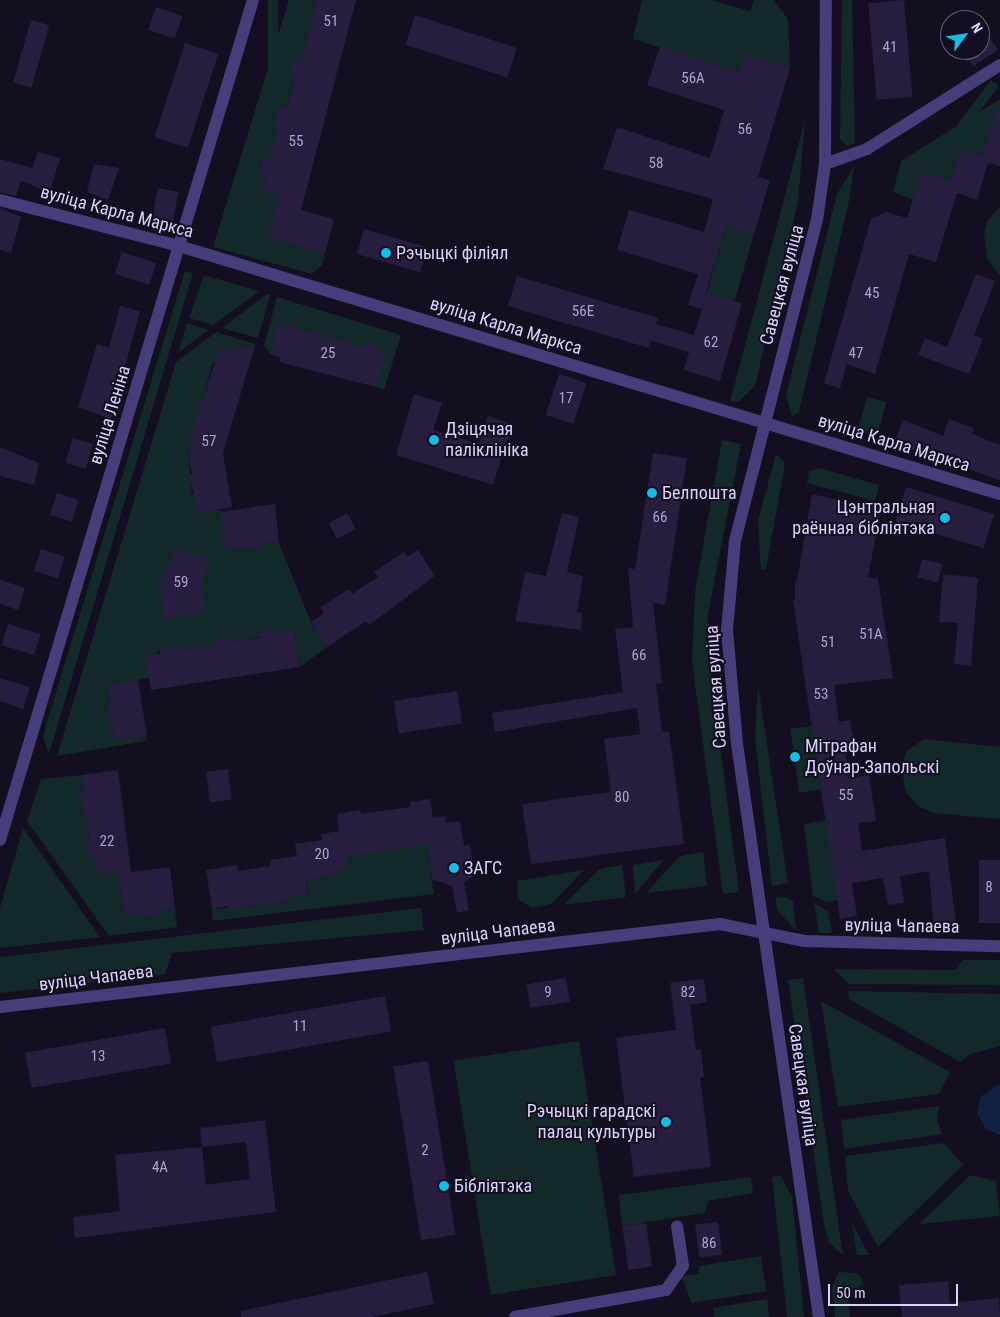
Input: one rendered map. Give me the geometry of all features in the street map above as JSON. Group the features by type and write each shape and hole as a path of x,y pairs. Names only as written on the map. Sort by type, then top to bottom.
{"street":[{"name":"вуліца Леніна","path":"0,840 253,0"},
{"name":"Савецкая вуліца","path":"819,1317 765,933 736,744 727,630 735,541 817,220 824,164 826,0"},
{"path":"824,164 867,149 1000,66"},
{"name":"вуліца Карла Маркса","path":"0,200 179,246 1000,494"},
{"name":"вуліца Чапаева","path":"0,1007 720,924 804,942 1000,946"},
{"path":"515,1317 666,1290 683,1266 677,1226"}],"green space":[{"path":"268,0 278,0 278,234 268,234"},
{"path":"289,0 317,0 301,61 295,59 295,77 287,108 279,106 274,125 278,126 269,160 262,158 259,172 267,175 262,192 279,196 268,238 325,253 322,265 312,274 213,247"},
{"path":"642,0 711,0 750,11 754,0 774,0 788,19 790,68 745,55 739,73 633,39"},
{"path":"842,0 852,0 855,143 846,146 840,138"},
{"path":"991,80 999,86 940,164 932,158"},
{"path":"1000,99 1000,122 993,120 982,156 960,149 950,181 922,172 913,200 893,192 901,161"},
{"path":"805,120 798,201 755,386 739,401 730,402"},
{"path":"854,166 850,197 799,412 792,417 786,395 837,194"},
{"path":"1000,206 1000,276 987,258 984,234 987,222"},
{"path":"726,226 754,234 735,301 707,293"},
{"path":"185,271 193,273 49,754 43,737 46,725"},
{"path":"204,275 259,291 213,325 189,318"},
{"path":"267,294 270,295 258,338 222,328"},
{"path":"277,297 401,335 384,390 376,387 377,350 372,344 365,347 348,343 344,337 338,340 324,336 321,331 314,333 296,328 292,321 287,325 280,323 270,354 264,346"},
{"path":"187,323 208,330 178,353"},
{"path":"216,332 255,344 254,349 237,346 236,351 221,347 216,363 213,362 188,452 192,495 195,494 199,513 220,509 226,549 262,548 262,544 279,543 311,622 327,647 300,667 294,631 232,642 230,638 211,641 212,646 180,651 179,646 159,649 149,678 107,685 110,703 106,704 116,740 147,736 146,741 57,756 176,362"},
{"path":"867,397 886,402 877,436 858,431"},
{"path":"722,440 741,444 708,614 706,639 739,892 723,894 692,661 695,591"},
{"path":"776,454 785,463 766,569 761,570 758,521"},
{"path":"819,468 879,485 875,501 807,483 809,471"},
{"path":"758,685 788,883 772,886 755,738"},
{"path":"812,726 821,789 799,792 790,729"},
{"path":"924,739 1000,747 1000,819 933,813 918,806 906,792 901,767 907,751"},
{"path":"82,775 84,789 79,790 90,839 86,840 88,857 93,857 95,874 118,871 124,915 139,913 140,918 161,915 160,911 175,909 177,927 109,936 27,821 41,779"},
{"path":"828,820 854,897 827,902 813,896 804,824"},
{"path":"23,828 100,937 0,948 0,908"},
{"path":"426,840 434,894 213,921 212,909 250,907 291,900 291,896 308,893 306,876 313,879 337,875 336,871 349,868 346,852 362,854"},
{"path":"703,852 707,886 646,893 680,856"},
{"path":"664,860 635,894 633,865"},
{"path":"622,865 626,897 564,905 599,869"},
{"path":"584,870 551,904 532,908 518,899 517,881"},
{"path":"785,897 793,901 796,931 778,911 775,898"},
{"path":"814,903 828,911 832,933 819,933"},
{"path":"421,908 424,930 172,953 165,974 0,993 0,957"},
{"path":"963,960 1000,960 1000,985 849,984 834,969 955,970"},
{"path":"803,978 843,1255 829,1243 824,1224 788,980"},
{"path":"848,991 1000,994 1000,1046 970,1054 960,1062 849,999"},
{"path":"821,1001 950,1072 939,1094 838,1107"},
{"path":"579,1041 616,1275 491,1295 454,1061"},
{"path":"939,1106 937,1120 942,1134 844,1149 841,1120"},
{"path":"944,1143 963,1165 878,1247 848,1191 845,1156"},
{"path":"971,1175 996,1181 1000,1216 919,1224"},
{"path":"781,1176 792,1197 804,1317 787,1317 772,1177"},
{"path":"751,1177 753,1193 708,1201 705,1213 622,1226 619,1195"},
{"path":"852,1223 869,1255 857,1255"},
{"path":"761,1256 766,1291 692,1303 681,1276 699,1274 699,1266"},
{"path":"839,1272 856,1273 861,1277 863,1284 848,1296 850,1317 835,1317 832,1287"},
{"path":"767,1299 769,1317 714,1317 713,1308"}],"water":[{"path":"1000,1084 1000,1135 985,1128 977,1113 981,1096"}],"building":[{"path":"317,0 356,0 301,210 334,219 325,253 268,238 279,196 262,192 267,175 259,172 262,158 269,160 278,126 274,125 279,106 287,108 295,77 290,76 294,59 301,61"},
{"path":"904,0 912,97 877,100 868,3"},
{"path":"156,7 182,16 175,39 148,30"},
{"path":"415,15 517,48 507,78 405,44"},
{"path":"31,20 49,25 31,88 13,82"},
{"path":"990,38 998,50 990,55"},
{"path":"185,43 218,54 188,148 154,137"},
{"path":"660,47 739,73 744,54 790,68 758,177 770,180 754,234 726,226 706,293 742,303 720,381 684,370 689,352 651,341 649,348 508,306 517,276 658,318 656,324 694,335 702,309 688,305 698,274 617,250 629,210 704,232 713,199 603,169 617,127 710,158 724,110 647,85"},
{"path":"969,60 982,60 973,66"},
{"path":"997,107 1000,108 1000,166 988,163 977,200 957,193 936,262 909,254 875,374 847,364 840,388 824,383 871,219 886,212 907,218 922,172 950,181 960,149 982,156"},
{"path":"38,152 60,158 50,192 21,181 16,196 0,192 0,159 32,168"},
{"path":"94,164 119,168 108,200 87,192"},
{"path":"158,188 179,192 171,230 151,226"},
{"path":"0,208 21,217 11,253 0,250"},
{"path":"364,229 427,247 420,272 357,254"},
{"path":"122,252 156,263 149,285 115,274"},
{"path":"976,274 995,281 974,335 983,339 969,374 918,355 925,338 947,347"},
{"path":"120,306 140,311 111,419 78,407 97,344 109,348"},
{"path":"292,321 296,328 314,333 321,331 324,336 338,340 344,337 348,343 365,347 372,344 386,354 376,387 279,362 280,357 270,354 279,322 287,325"},
{"path":"236,346 254,349 223,453 232,507 199,513 189,475 192,474 188,452 192,431 220,347 236,351"},
{"path":"559,374 587,383 573,424 546,415"},
{"name":"Дзіцячая паліклініка","path":"414,394 442,403 433,430 479,444 488,416 512,424 493,485 396,455"},
{"path":"949,419 974,428 972,434 1000,445 1000,480 894,444 903,420 943,436"},
{"path":"73,438 93,444 85,469 65,463"},
{"path":"0,447 39,463 34,485 0,476"},
{"path":"653,453 687,458 665,605 653,603 662,683 656,684 662,732 669,731 684,844 531,864 522,804 611,792 604,739 640,734 637,708 495,732 492,713 623,692 615,629 633,627 628,568 635,569"},
{"name":"Цэнтральная раённая бібліятэка","path":"906,487 994,514 983,548 895,521"},
{"path":"57,493 79,500 72,522 50,515"},
{"path":"812,494 881,510 868,577 878,579 893,678 834,685 839,722 850,720 854,743 844,744 849,778 869,775 876,821 858,823 862,851 945,838 957,930 934,932 929,871 900,876 904,903 888,905 883,878 852,883 857,916 840,919 793,600 795,600 795,581 797,581"},
{"path":"275,504 279,543 262,544 262,548 226,549 220,512"},
{"path":"347,513 356,529 337,539 329,523"},
{"path":"562,513 579,517 567,572 583,576 577,612 582,613 581,630 515,621 525,572 546,576"},
{"path":"176,548 209,559 202,584 205,614 164,619 160,583"},
{"path":"41,549 65,557 58,579 34,571"},
{"path":"418,550 435,576 369,625 366,621 327,647 311,622 324,613 321,607 349,589 352,594 378,577 374,572 404,552 408,557"},
{"path":"922,559 942,564 938,583 917,577"},
{"path":"943,574 978,578 971,666 954,664 958,623 939,622"},
{"path":"0,580 25,588 18,610 0,604"},
{"path":"8,624 41,634 34,655 2,645"},
{"path":"279,629 280,633 294,631 300,667 151,690 145,656 160,654 159,649 179,646 180,651 212,646 211,641 231,638 232,642 260,638 259,632"},
{"path":"0,678 30,687 23,709 0,701"},
{"path":"138,680 147,736 116,741 106,704 110,703 107,685"},
{"path":"457,691 462,724 399,734 394,701"},
{"path":"228,769 232,800 210,802 206,772"},
{"path":"118,770 131,872 170,867 175,909 160,911 161,915 140,918 139,913 124,915 118,871 95,874 93,857 88,858 86,840 90,839 79,790 84,789 82,775"},
{"path":"430,799 433,818 445,816 446,823 460,821 464,846 470,845 474,876 464,882 469,910 457,913 452,886 432,879 427,844 347,856 349,868 336,871 337,875 306,880 308,894 291,896 291,900 229,910 228,906 212,909 206,870 237,865 238,871 271,866 270,860 297,856 295,844 322,840 321,834 339,831 337,814 360,810 361,814 411,807 410,802"},
{"path":"979,860 1000,860 1000,923 979,923"},
{"path":"566,978 570,1002 530,1008 526,984"},
{"name":"Рэчыцкі гарадскі палац культуры","path":"704,979 707,1002 690,1005 696,1050 701,1049 704,1077 700,1077 711,1167 634,1177 616,1038 676,1030 670,983"},
{"path":"385,996 391,1031 217,1062 211,1027"},
{"path":"165,1028 171,1063 31,1088 25,1053"},
{"path":"428,1061 456,1235 421,1240 393,1066"},
{"path":"265,1120 276,1212 75,1238 73,1217 120,1211 115,1155 202,1147 200,1128","holes":["246,1142 250,1179 206,1185 202,1147"]},
{"path":"718,1222 722,1255 699,1258 695,1225"},
{"path":"646,1223 652,1267 628,1270 622,1226"},
{"path":"427,1272 434,1304 372,1317 241,1317 241,1311"},
{"path":"948,1281 950,1303 999,1298 1000,1317 902,1317 899,1285"}],"place":[{"name":"Рэчыцкі філіял","path":"386,253"},
{"name":"Дзіцячая паліклініка","path":"434,440"},
{"name":"Белпошта","path":"652,493"},
{"name":"Цэнтральная раённая бібліятэка","path":"945,518"},
{"name":"Мітрафан Доўнар-Запольскі","path":"795,757"},
{"name":"ЗАГС","path":"454,868"},
{"name":"Рэчыцкі гарадскі палац культуры","path":"666,1122"},
{"name":"Бібліятэка","path":"444,1186"}]}
